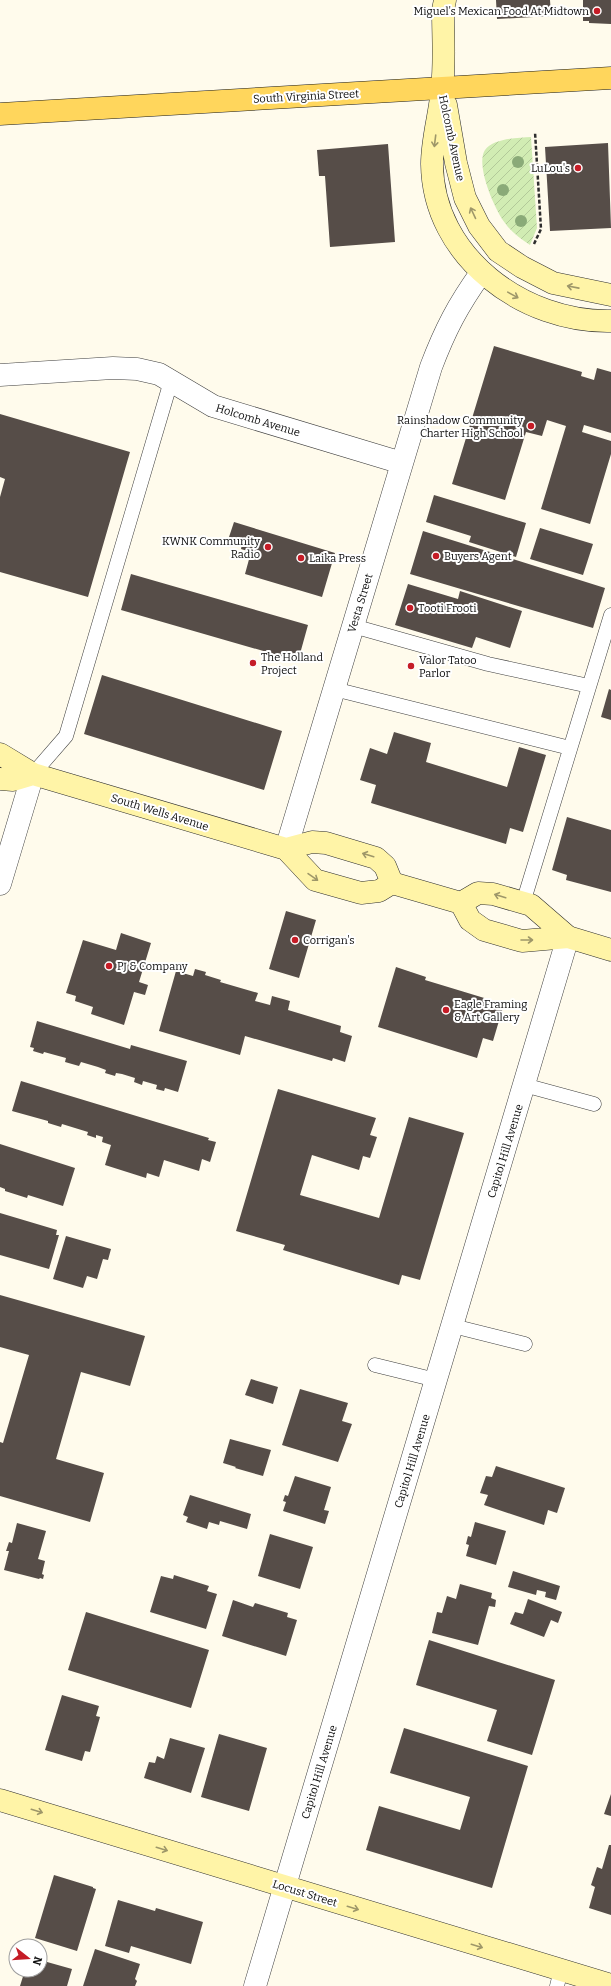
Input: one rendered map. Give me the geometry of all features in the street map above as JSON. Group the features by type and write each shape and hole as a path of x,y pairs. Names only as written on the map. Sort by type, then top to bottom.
{"main road":[{"name":"South Virginia Street","path":"0,114 611,78"}],"street":[{"path":"442,88 443,10 445,0"},
{"name":"Holcomb Avenue","path":"442,88 432,164 434,187 442,214 455,241 481,273 512,296 552,313 591,322 611,321"},
{"name":"Holcomb Avenue","path":"442,88 456,163 465,198 479,226 498,251 522,267 553,283 611,295"},
{"name":"Vesta Street","path":"286,850 431,367 444,334 460,301 481,273"},
{"name":"Holcomb Avenue","path":"0,375 113,368 138,369 159,374 213,406 402,463"},
{"name":"South Wells Avenue","path":"0,754 33,774 286,850 315,880 361,893 379,891 392,883"},
{"path":"0,778 14,780 33,774"},
{"path":"0,884 33,774"},
{"path":"286,850 312,842 326,843 376,858 385,866 392,883 461,903 470,920 484,930 522,941 568,937 611,950"},
{"path":"461,903 478,893 493,894 531,905 568,937"},
{"name":"Capitol Hill Avenue","path":"255,1986 568,937"},
{"name":"Locust Street","path":"0,1800 284,1887 559,1978 611,1985"}],"lane":[{"path":"33,774 66,736 171,381"},
{"path":"523,903 611,615"},
{"path":"353,626 488,664 589,686"},
{"path":"334,689 570,748"},
{"path":"524,1084 594,1104"},
{"path":"452,1326 525,1344"},
{"path":"375,1365 436,1380"}],"path":[{"path":"532,249 541,229 535,132"}],"green space":[{"path":"531,137 537,228 530,245 510,229 501,217 492,198 482,166 485,150 494,143 506,139"}],"building":[{"path":"496,0 550,0 551,16 497,19"},
{"name":"Miguel's Mexican Food At Midtown","path":"583,0 611,0 611,24 589,23 589,21 583,21"},
{"name":"LuLou's","path":"608,143 611,228 550,231 545,147"},
{"path":"388,144 395,242 330,247 325,176 319,176 317,150"},
{"path":"494,346 582,372 581,376 594,380 597,368 611,372 611,433 584,425 582,432 611,441 611,454 590,524 541,509 566,426 547,420 542,436 526,432 505,500 452,484"},
{"path":"0,414 130,452 88,597 0,572 0,497 5,479 0,477"},
{"path":"434,495 526,523 516,557 469,542 471,536 426,522"},
{"path":"234,522 335,553 322,597 245,574 251,552 241,549 242,544 232,541 233,538 229,537"},
{"path":"540,528 593,544 583,575 530,559"},
{"path":"423,531 605,588 593,628 410,574"},
{"path":"131,574 308,625 298,661 121,610"},
{"path":"408,584 458,599 460,591 522,611 510,648 476,637 472,648 395,625"},
{"path":"102,675 282,731 264,790 84,734"},
{"path":"609,689 611,690 611,720 601,717"},
{"path":"394,732 431,743 426,762 507,787 519,747 546,755 523,832 510,828 506,844 371,803 376,785 360,780 370,748 387,754"},
{"path":"567,817 611,830 611,892 566,880 567,875 552,870"},
{"path":"286,911 316,920 299,978 269,969"},
{"name":"PJ & Company","path":"121,933 151,943 139,982 148,985 145,995 134,992 124,1025 91,1014 93,1007 75,1001 76,996 66,993 83,940 116,950"},
{"path":"396,967 426,977 425,980 504,1004 493,1041 483,1038 477,1058 378,1027"},
{"path":"195,969 206,972 205,975 221,980 220,982 258,993 255,1001 270,1005 272,996 290,1001 288,1010 341,1026 340,1032 352,1036 345,1062 333,1058 332,1061 245,1036 240,1055 159,1031 176,971 193,976"},
{"path":"37,1021 130,1049 131,1045 187,1061 178,1092 165,1088 164,1091 156,1089 157,1085 143,1081 142,1085 134,1082 135,1078 116,1073 115,1076 105,1073 106,1070 98,1067 81,1062 79,1066 65,1062 66,1058 44,1052 43,1054 33,1051 34,1048 30,1047"},
{"path":"21,1081 209,1138 208,1140 216,1142 210,1162 202,1159 199,1171 164,1160 159,1177 147,1173 146,1178 105,1165 111,1145 102,1142 103,1137 96,1135 96,1138 87,1135 88,1132 62,1124 61,1127 48,1123 48,1121 12,1111"},
{"path":"278,1089 376,1118 370,1135 377,1137 370,1158 363,1156 359,1170 312,1155 300,1195 379,1218 409,1117 464,1133 420,1280 402,1275 399,1285 283,1250 285,1245 236,1231"},
{"path":"0,1144 75,1168 63,1206 28,1195 27,1198 5,1191 5,1189 0,1187"},
{"path":"0,1213 57,1230 56,1235 59,1235 49,1269 0,1255"},
{"path":"66,1236 111,1249 108,1260 103,1259 97,1279 87,1276 83,1288 53,1279"},
{"path":"0,1295 145,1336 130,1386 81,1372 56,1459 104,1473 90,1522 0,1496 0,1442 3,1443 29,1355 0,1347"},
{"path":"251,1379 278,1387 273,1404 245,1395"},
{"path":"300,1389 348,1403 342,1421 352,1424 338,1462 282,1445"},
{"path":"230,1439 271,1450 263,1476 223,1463"},
{"path":"496,1466 565,1488 557,1513 548,1510 544,1525 484,1505 488,1495 480,1493 486,1476 492,1477"},
{"path":"295,1476 331,1487 324,1510 329,1511 325,1524 283,1511 286,1502 283,1501 285,1495 288,1496"},
{"path":"190,1495 251,1514 247,1529 220,1521 219,1525 209,1522 207,1529 186,1522 188,1517 183,1515"},
{"path":"475,1522 506,1531 496,1565 466,1556 469,1545 466,1544 468,1536 471,1537"},
{"path":"17,1523 46,1531 38,1559 45,1561 42,1574 44,1575 43,1579 4,1570 9,1551 6,1551 9,1542 12,1543"},
{"path":"270,1534 313,1547 300,1589 258,1576"},
{"path":"513,1571 560,1586 556,1600 545,1597 546,1592 537,1590 536,1595 508,1587"},
{"path":"174,1575 209,1586 207,1591 217,1594 206,1629 150,1612 161,1576 173,1579"},
{"path":"460,1584 492,1593 491,1598 496,1600 495,1607 489,1606 478,1645 432,1633 437,1612 442,1613 447,1596 456,1599"},
{"path":"528,1599 562,1612 558,1623 551,1620 544,1637 510,1624 515,1612 523,1614"},
{"path":"233,1600 253,1607 255,1603 288,1613 287,1617 297,1620 286,1656 222,1636"},
{"path":"86,1612 209,1650 191,1708 68,1670"},
{"path":"429,1640 555,1680 532,1755 487,1741 497,1710 416,1685"},
{"path":"62,1695 99,1706 96,1716 100,1717 90,1752 85,1751 82,1761 45,1750"},
{"path":"404,1728 528,1766 492,1888 366,1850 379,1806 460,1830 470,1797 390,1773"},
{"path":"219,1734 267,1748 249,1811 201,1797"},
{"path":"170,1738 205,1748 191,1793 144,1778 149,1762 155,1763 157,1756 164,1759"},
{"path":"611,1794 611,1816 604,1814"},
{"path":"609,1845 611,1845 611,1915 589,1908 595,1887 591,1885 597,1867 602,1869"},
{"path":"54,1875 96,1889 77,1951 48,1942 48,1938 35,1938"},
{"path":"118,1900 155,1911 156,1908 203,1922 191,1964 131,1946 129,1953 105,1946"},
{"path":"95,1949 140,1964 135,1979 137,1981 135,1986 83,1986"},
{"path":"48,1962 72,1969 67,1986 20,1986 22,1978 48,1978"}],"place":[{"name":"Miguel's Mexican Food At Midtown","path":"597,11"},
{"name":"LuLou's","path":"578,168"},
{"name":"Rainshadow Community Charter High School","path":"531,426"},
{"name":"KWNK Community Radio","path":"268,547"},
{"name":"Buyers Agent","path":"436,556"},
{"name":"Laika Press","path":"301,558"},
{"name":"Tooti Frooti","path":"410,608"},
{"name":"The Holland Project","path":"253,663"},
{"name":"Valor Tatoo Parlor","path":"411,666"},
{"name":"Corrigan's","path":"295,940"},
{"name":"PJ & Company","path":"109,966"},
{"name":"Eagle Framing & Art Gallery","path":"446,1010"}]}
